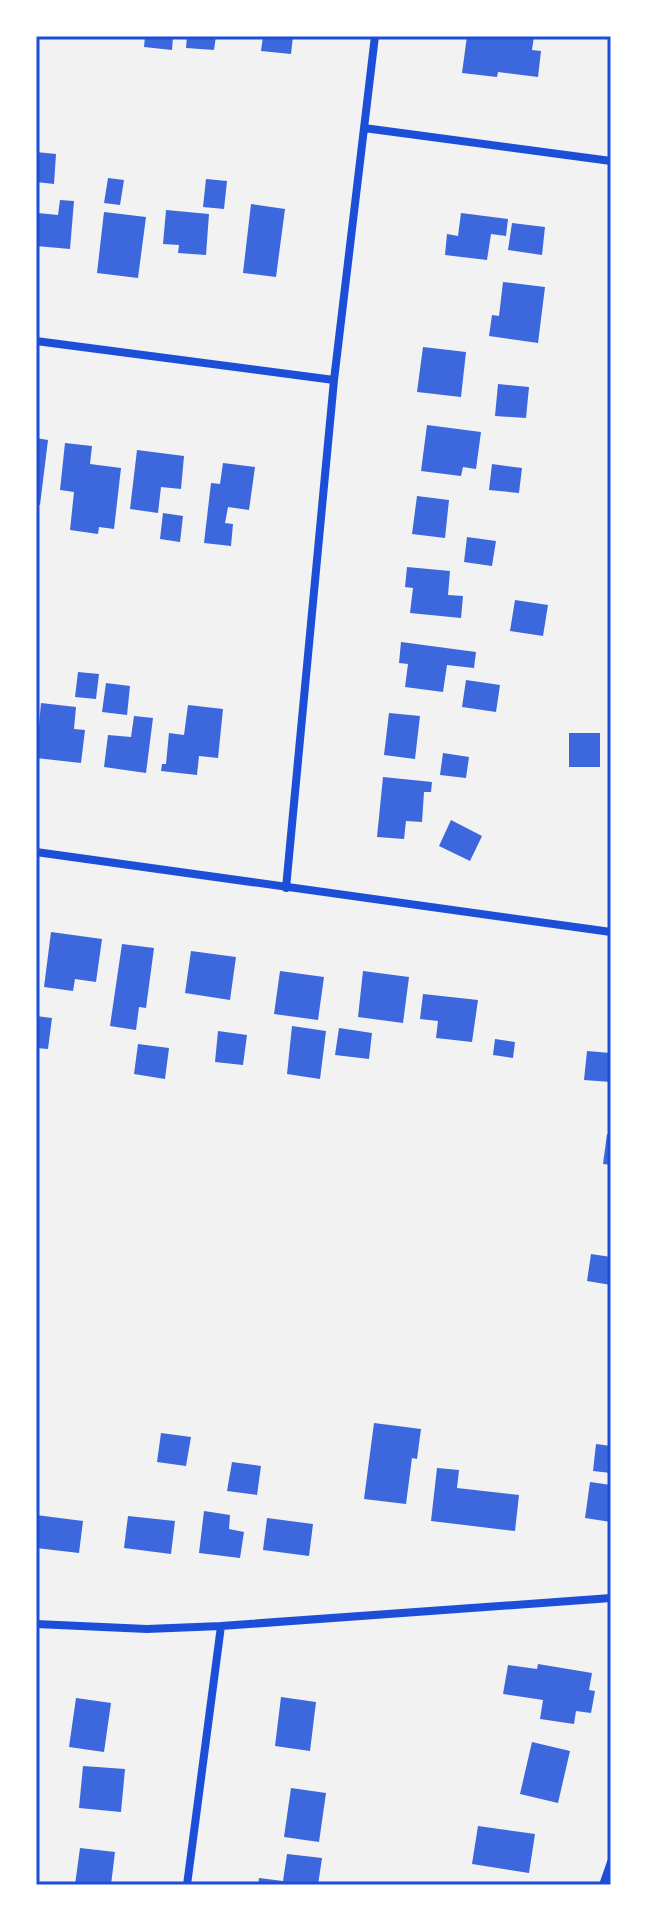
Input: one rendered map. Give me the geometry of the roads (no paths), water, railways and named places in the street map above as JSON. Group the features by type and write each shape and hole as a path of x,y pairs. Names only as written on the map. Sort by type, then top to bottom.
{"street":[{"path":"286,888 334,380 375,36"},
{"path":"364,128 611,161"},
{"path":"36,341 334,380"},
{"path":"36,852 611,932"},
{"path":"36,1624 147,1629 221,1626 611,1598"},
{"path":"187,1885 221,1626"},
{"path":"603,1885 611,1862"}]}
